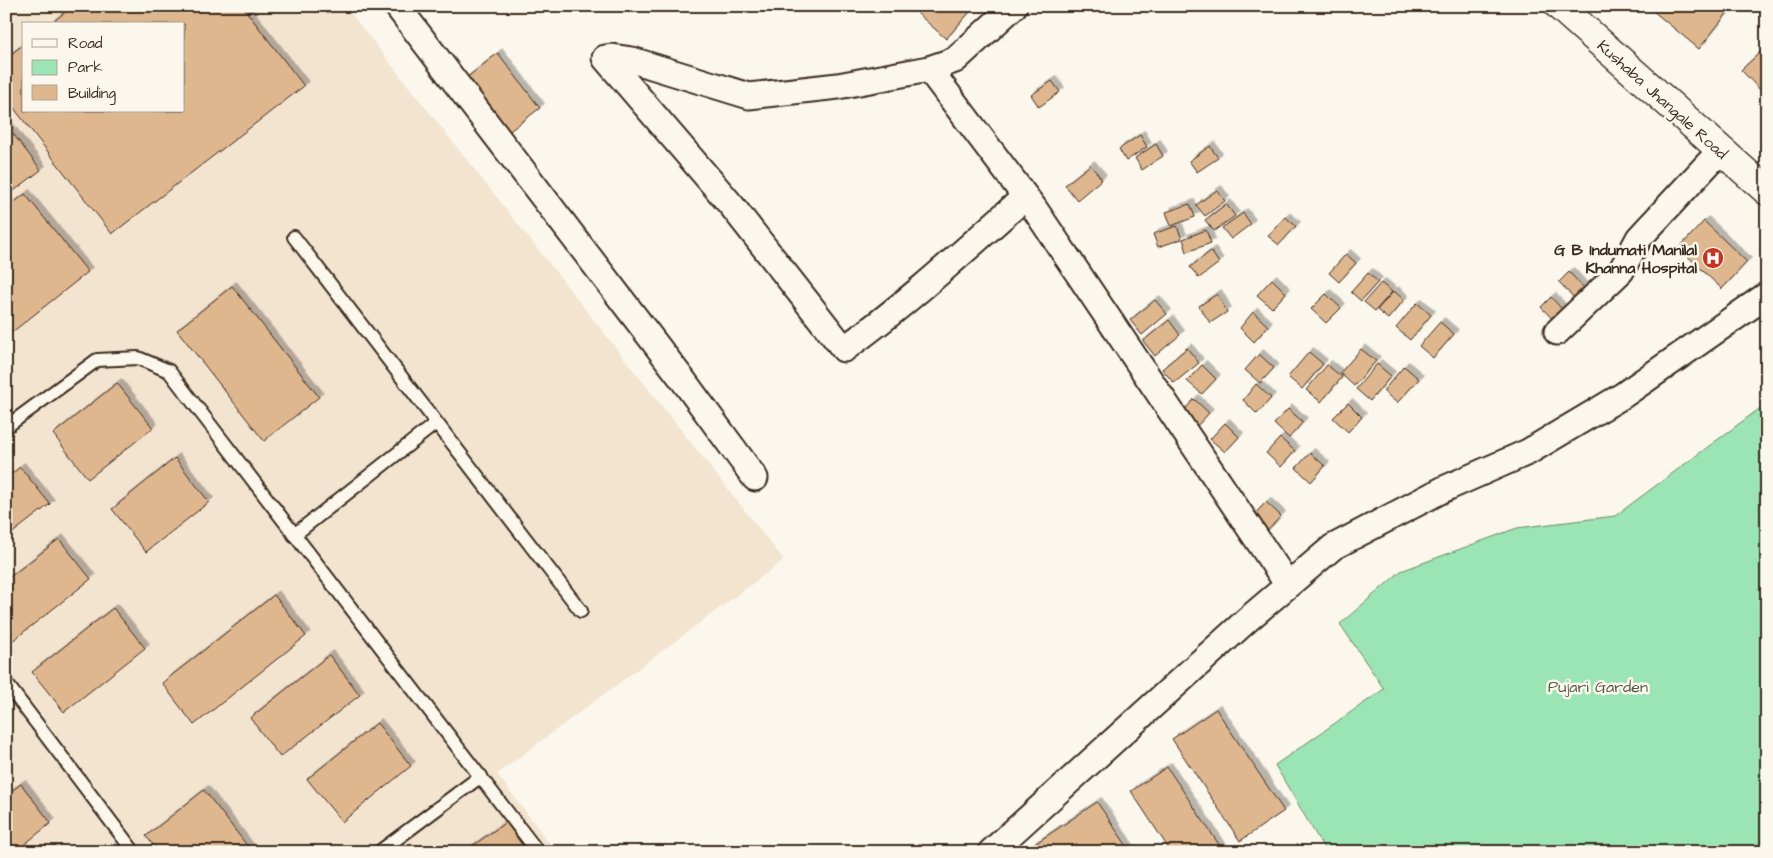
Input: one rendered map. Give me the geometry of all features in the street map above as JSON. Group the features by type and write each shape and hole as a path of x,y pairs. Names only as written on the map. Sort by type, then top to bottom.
{"street":[{"path":"397,6 631,311 755,478"},
{"path":"1014,6 955,60 929,69 838,86 749,96 632,60 612,57 605,58 732,206 844,349 870,331 1025,197"},
{"name":"Kushaba Jhangale Road","path":"1559,6 1767,191"},
{"path":"929,69 1025,197 1288,585"},
{"path":"1558,332 1621,271 1639,238 1721,150"},
{"path":"991,852 1247,620 1333,546 1444,489 1528,452 1622,396 1767,295"}],"lane":[{"path":"294,237 581,611"},
{"path":"6,427 97,360 138,358 169,371 538,852"},
{"path":"294,535 436,422"},
{"path":"6,683 134,852"},
{"path":"379,852 481,776"}],"shaded area":[{"path":"6,6 345,6 784,560 497,774 556,852 6,852"}],"green space":[{"name":"Pujari Garden","path":"1767,403 1767,839 1747,852 1326,852 1275,765 1384,689 1340,624 1401,571 1517,528 1615,516"}],"building":[{"path":"73,6 242,6 304,86 112,234 6,98 6,58 22,46 22,112 185,112 185,22 53,22"},
{"path":"921,6 975,6 946,39 917,13"},
{"path":"1647,6 1733,6 1699,49"},
{"path":"1767,46 1767,97 1741,70"},
{"path":"498,53 540,108 502,137 460,83"},
{"path":"1052,81 1060,92 1039,107 1031,95"},
{"path":"6,127 41,170 6,197"},
{"path":"1140,135 1147,147 1126,161 1119,149"},
{"path":"1156,144 1163,156 1142,170 1135,158"},
{"path":"1210,146 1218,158 1197,172 1189,161"},
{"path":"1090,165 1102,179 1077,200 1065,185"},
{"path":"1217,190 1225,201 1205,216 1196,205"},
{"path":"25,194 88,272 6,337 6,209"},
{"path":"1190,204 1195,217 1171,226 1166,212"},
{"path":"1226,204 1235,216 1214,231 1205,220"},
{"path":"1243,213 1251,224 1231,239 1222,228"},
{"path":"1285,217 1296,226 1279,245 1268,236"},
{"path":"1704,221 1747,262 1722,289 1679,248"},
{"path":"1177,226 1182,239 1158,247 1153,234"},
{"path":"1206,230 1211,243 1187,252 1183,239"},
{"path":"1211,251 1219,263 1199,278 1190,267"},
{"path":"1346,254 1356,263 1339,282 1329,273"},
{"path":"1569,272 1587,291 1577,301 1559,282"},
{"path":"1368,273 1378,282 1361,301 1351,292"},
{"path":"1272,279 1286,293 1272,308 1257,295"},
{"path":"1381,283 1392,292 1375,311 1364,302"},
{"path":"232,286 319,397 264,441 177,330"},
{"path":"1394,291 1404,300 1388,319 1377,310"},
{"path":"1217,294 1227,312 1210,323 1199,306"},
{"path":"1326,294 1341,308 1326,323 1311,309"},
{"path":"1551,297 1568,316 1558,325 1541,307"},
{"path":"1155,300 1167,314 1142,335 1130,320"},
{"path":"1417,303 1431,315 1410,340 1396,328"},
{"path":"1253,312 1268,326 1254,342 1240,328"},
{"path":"1169,320 1180,335 1155,356 1143,341"},
{"path":"1440,322 1454,334 1433,358 1419,346"},
{"path":"1187,348 1199,363 1174,383 1162,369"},
{"path":"1361,349 1376,361 1354,386 1340,373"},
{"path":"1309,352 1323,364 1302,389 1288,377"},
{"path":"1259,354 1274,368 1260,383 1245,370"},
{"path":"1377,364 1391,376 1370,401 1356,389"},
{"path":"1202,365 1216,379 1202,394 1187,381"},
{"path":"1327,365 1342,377 1321,402 1306,390"},
{"path":"1404,366 1419,379 1397,403 1383,391"},
{"path":"117,383 153,428 88,479 53,434"},
{"path":"1256,384 1271,398 1257,414 1243,400"},
{"path":"1194,399 1209,413 1195,428 1180,415"},
{"path":"1348,403 1362,417 1348,432 1333,418"},
{"path":"1288,409 1303,422 1289,438 1274,424"},
{"path":"1225,423 1239,437 1225,452 1210,439"},
{"path":"1280,438 1295,451 1281,467 1266,453"},
{"path":"1310,453 1325,466 1311,482 1296,468"},
{"path":"175,458 209,502 146,552 112,509"},
{"path":"20,467 50,504 6,538 6,479"},
{"path":"1266,502 1281,516 1267,531 1252,517"},
{"path":"59,539 91,579 11,642 6,635 6,580"},
{"path":"274,595 306,636 194,725 162,683"},
{"path":"113,608 145,648 64,712 32,672"},
{"path":"329,655 360,695 280,757 250,718"},
{"path":"1216,709 1284,811 1240,841 1172,739"},
{"path":"377,723 411,766 342,822 307,779"},
{"path":"1167,767 1224,852 1171,852 1131,791"},
{"path":"21,784 51,823 15,852 6,852 6,795"},
{"path":"204,790 252,852 159,852 146,836"},
{"path":"1097,802 1131,852 1023,852"},
{"path":"506,822 527,852 464,852"}],"place":[{"name":"G B Indumati Manilal Khanna Hospital","path":"1713,258"}]}
